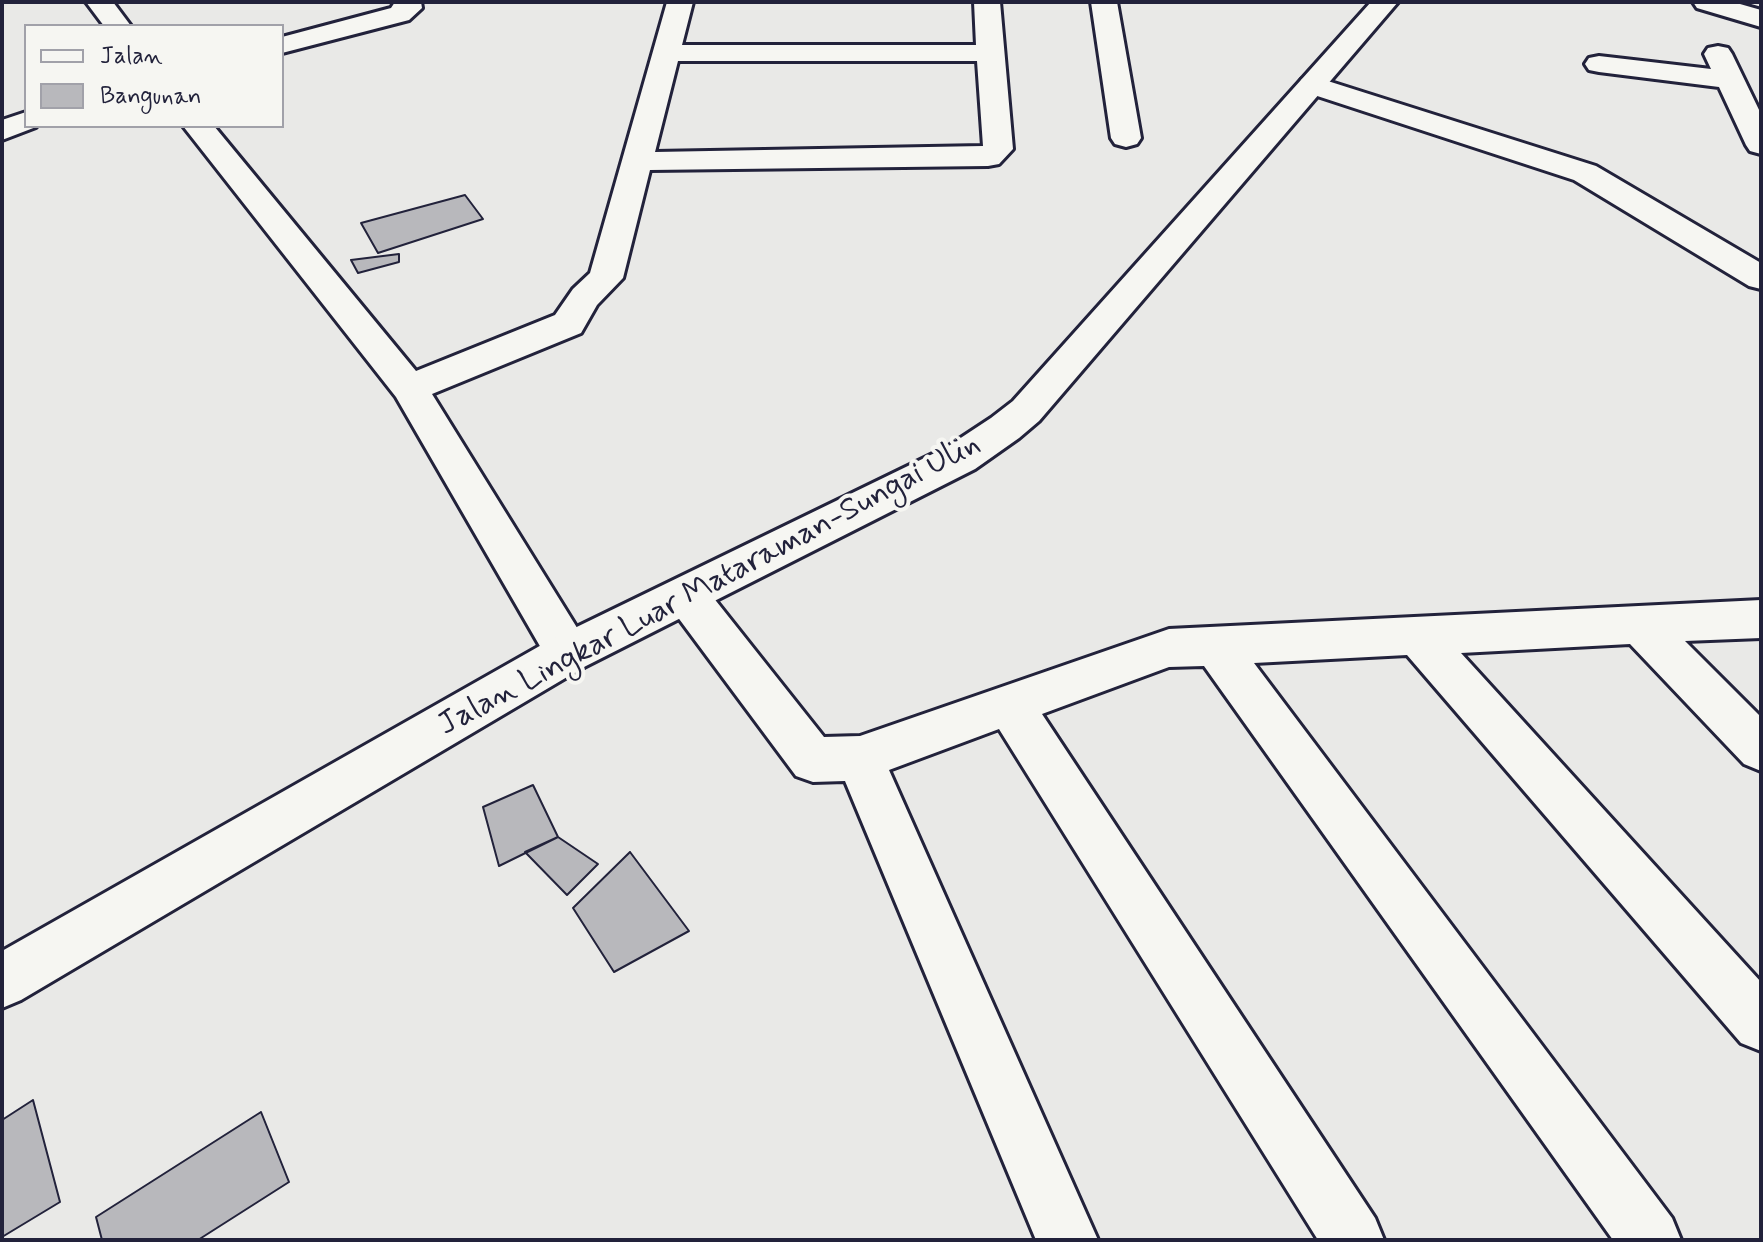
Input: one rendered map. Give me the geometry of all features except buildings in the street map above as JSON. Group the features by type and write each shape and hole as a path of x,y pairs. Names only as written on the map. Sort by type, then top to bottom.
{"street":[{"path":"99,2 116,24"},
{"path":"284,44 400,14 409,8 408,2"},
{"path":"409,388 568,324 585,297 606,278 680,2"},
{"path":"637,161 973,160 988,157 998,149 987,2"},
{"path":"1104,2 1126,138"},
{"name":"Jalan Lingkar Luar Mataraman-Sungai Ulin","path":"2,981 568,653 961,458 1005,428 1026,411 1385,2"},
{"path":"1706,2 1761,19"},
{"path":"666,53 989,53"},
{"path":"1599,64 1724,67 1761,145"},
{"path":"1312,85 1585,173 1761,278"},
{"path":"2,131 24,122"},
{"path":"200,128 409,388 568,653"},
{"path":"686,595 813,760 860,758 1169,648 1761,619"},
{"path":"1640,625 1761,749"},
{"path":"1418,636 1761,1023"},
{"path":"1214,644 1650,1240"},
{"path":"1009,704 1353,1240"},
{"path":"860,758 1067,1240"}]}
